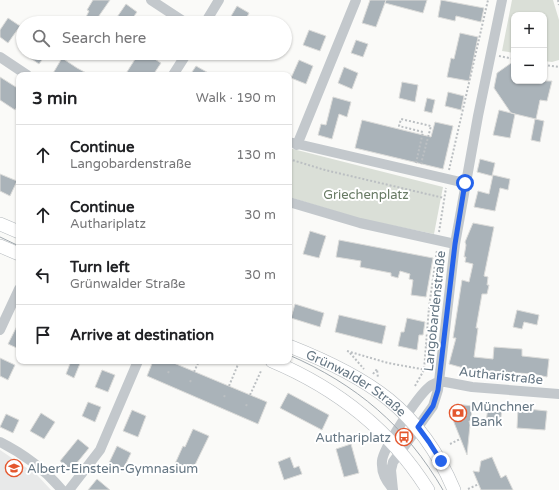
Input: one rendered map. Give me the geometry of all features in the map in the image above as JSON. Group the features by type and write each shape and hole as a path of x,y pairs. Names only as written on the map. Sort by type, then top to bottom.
{"main road":[{"path":"0,224 16,231"},
{"path":"0,246 16,253"},
{"name":"Grünwalder Straße","path":"292,347 322,359 356,376 380,392 418,427 434,449 454,490"},
{"name":"Grünwalder Straße","path":"279,364 306,376 342,399 400,452 428,490"}],"street":[{"path":"151,0 175,16"},
{"path":"209,16 219,0"},
{"path":"356,0 293,144 465,183"},
{"name":"Langobardenstraße","path":"440,377 455,244 465,183 502,0"},
{"path":"0,57 22,72"},
{"path":"175,72 183,60"},
{"path":"292,203 360,223 455,244"},
{"path":"0,330 16,295"},
{"path":"69,490 100,450 137,364"},
{"path":"393,489 384,476 382,468 384,452 428,387 440,377"},
{"path":"393,489 391,470 393,462 433,406 440,377"},
{"name":"Autharistraße","path":"440,377 472,387 559,394"},
{"path":"0,442 29,459 51,477 62,490"}],"path":[{"path":"414,387 424,370 429,307 447,179 488,0"},
{"path":"558,0 559,5"},
{"path":"492,54 511,58"},
{"path":"547,65 559,67"},
{"path":"415,166 423,132 399,126 401,119 431,126 420,167"},
{"path":"292,160 324,170 444,198"},
{"name":"Autharistraße","path":"348,351 388,363 424,370 440,377"},
{"path":"194,372 198,364"},
{"path":"229,386 238,364"},
{"path":"372,375 377,369 379,377 377,379"},
{"path":"250,395 260,371"},
{"path":"450,444 460,439"},
{"path":"468,489 479,484"}],"shaded area":[{"name":"Albert-Einstein-Gymnasium","path":"0,450 37,475 51,490 0,490"}],"green space":[{"path":"512,0 553,0 559,20 559,60 547,61 547,12 511,12 511,52 502,51"},
{"name":"Griechenplatz","path":"292,149 443,187 434,234 361,219 292,198"}],"building":[{"path":"93,0 110,0 99,16 86,16 89,11 87,10"},
{"path":"370,0 386,0 376,27 362,23"},
{"path":"386,0 427,0 423,13 385,3"},
{"path":"441,0 484,8 481,22 456,16 455,21 438,17"},
{"path":"126,4 137,12 134,16 118,16"},
{"path":"237,6 249,13 248,16 231,16"},
{"path":"8,18 16,23 16,32 8,43 0,37 0,30"},
{"path":"309,30 326,36 320,51 303,45"},
{"path":"460,33 478,37 469,81 447,77 451,58 454,59"},
{"path":"356,40 368,44 363,57 351,53"},
{"path":"33,60 42,60 39,64"},
{"path":"61,60 65,60 84,72 54,72"},
{"path":"135,60 156,60 161,63 155,72 127,72"},
{"path":"299,60 313,66 306,84 292,78"},
{"path":"511,63 511,84 547,84 547,81 552,81 547,101 540,100 536,119 511,113 494,88 497,73"},
{"path":"196,66 207,72 192,72"},
{"path":"344,67 358,73 352,89 338,83"},
{"path":"0,77 16,87 16,108 15,110 0,100"},
{"path":"402,82 418,85 415,102 399,98"},
{"path":"448,92 464,96 461,110 445,106"},
{"path":"333,97 351,102 347,117 339,114 332,139 318,135 321,124 326,125"},
{"path":"427,98 435,100 432,113 424,111"},
{"path":"499,110 515,114 510,138 493,135"},
{"path":"535,119 544,121 540,142 531,140"},
{"path":"362,120 431,137 435,122 453,126 443,169 355,148"},
{"path":"480,159 495,163 492,176 477,172"},
{"path":"0,174 16,181 10,196 0,191"},
{"path":"493,175 510,179 508,190 500,188 495,211 474,207 478,191 489,194"},
{"path":"473,223 494,227 484,276 488,277 487,285 489,285 487,294 482,294 476,328 478,328 474,357 493,359 494,347 522,349 522,356 549,359 547,377 533,374 471,370 449,364 456,338 453,338 462,280 469,282 473,264 465,262 466,257 464,257 465,242"},
{"path":"310,231 326,236 319,258 303,254"},
{"path":"339,240 433,258 426,297 411,295 413,280 409,279 410,274 400,271 398,278 391,276 391,273 360,267 361,261 336,257"},
{"path":"295,304 324,313 320,327 292,318"},
{"path":"517,310 539,315 537,325 524,322 522,329 513,327"},
{"path":"339,315 386,326 382,344 335,332"},
{"path":"407,318 425,322 423,335 419,335 417,350 398,346 401,332 404,332"},
{"path":"16,328 16,348 8,344"},
{"path":"0,358 15,365 8,380 0,376"},
{"path":"70,364 80,364 74,378 66,374"},
{"path":"152,364 176,364 267,402 258,424 147,376"},
{"path":"102,370 115,375 108,392 95,387"},
{"path":"288,393 329,415 322,430 280,408"},
{"path":"88,402 101,407 95,422 82,416"},
{"path":"456,404 472,406 471,421 469,421 470,425 467,455 451,415 455,413"},
{"path":"488,406 502,408 500,425 486,423"},
{"path":"518,408 547,411 545,430 517,428"},
{"path":"132,410 146,416 138,437 123,431"},
{"path":"41,413 55,422 44,439 30,431"},
{"path":"6,414 19,420 13,433 0,427"},
{"path":"193,429 209,436 191,473 174,466"},
{"path":"78,439 89,448 71,470 60,461"},
{"path":"351,444 359,473 344,477 336,449"},
{"path":"117,446 131,453 122,472 108,465"},
{"path":"290,457 294,468 299,466 302,474 284,480 278,462"},
{"path":"492,457 501,478 506,475 513,490 481,490 473,471 479,472 481,461"},
{"path":"97,479 110,490 88,490"}],"tram line":[{"path":"0,237 16,245"},
{"path":"292,356 336,379 377,409 413,446 429,467 443,490"}],"place":[{"name":"Münchner Bank","path":"458,413"},
{"name":"Authariplatz","path":"404,437"},
{"name":"Albert-Einstein-Gymnasium","path":"14,468"}],"route":[{"path":"441,461 418,427 433,406 438,390 455,244 465,183"}]}
